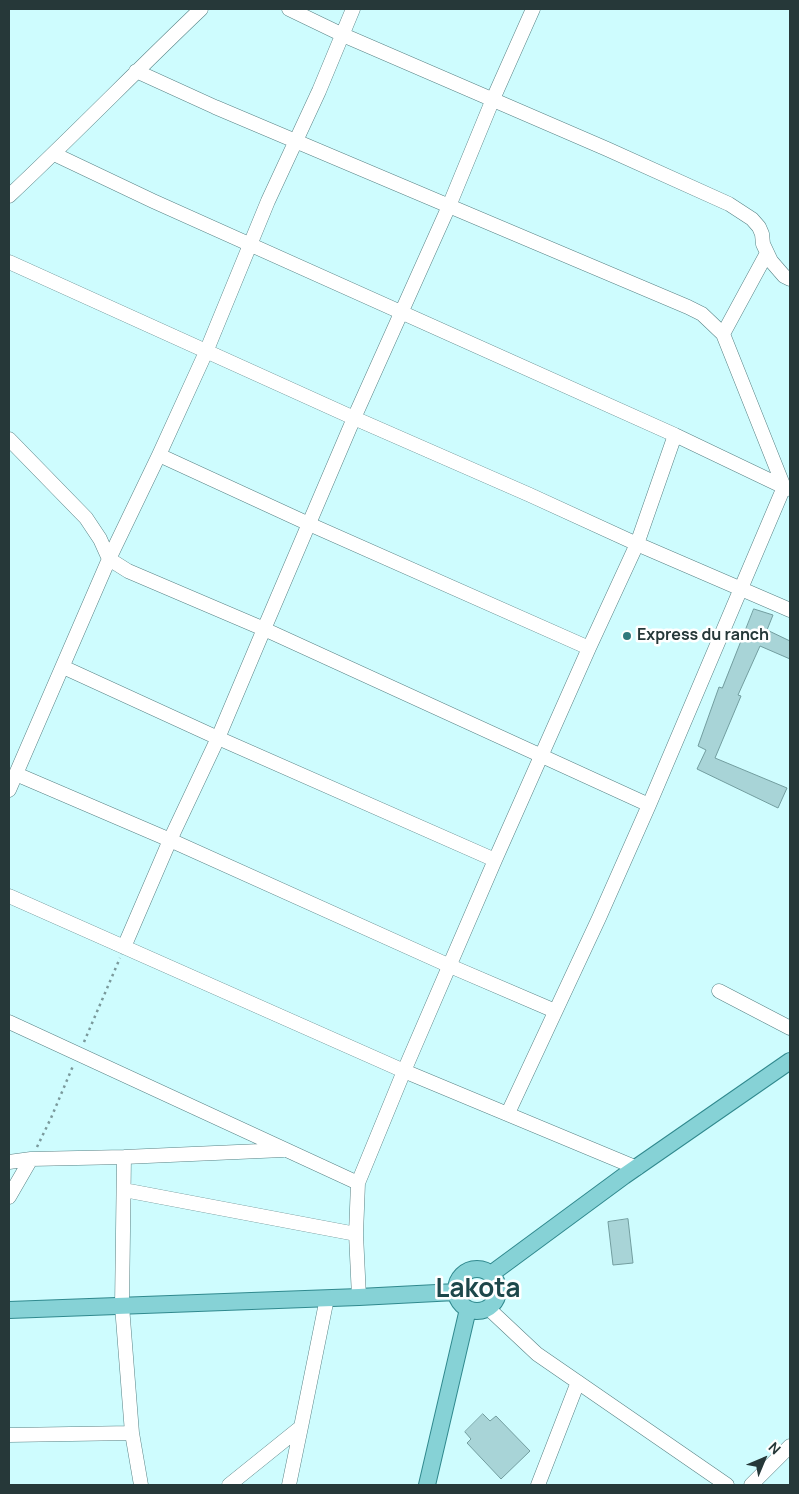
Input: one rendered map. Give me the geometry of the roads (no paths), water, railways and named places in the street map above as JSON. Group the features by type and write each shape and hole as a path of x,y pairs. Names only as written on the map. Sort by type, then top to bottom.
{"main road":[{"path":"491,1274 624,1176 790,1061"},
{"path":"480,1269 491,1274 497,1284 496,1301 488,1308 478,1311 468,1309 462,1305 456,1292 459,1280 468,1272 480,1269"},
{"path":"9,1310 456,1292"},
{"path":"427,1485 468,1309"}],"street":[{"path":"9,196 201,9"},
{"path":"289,9 342,35 729,204 752,219 759,227 771,261 784,276 790,279"},
{"path":"9,790 109,559 206,352 353,9"},
{"path":"124,947 170,840 218,738 308,524 449,206 533,9"},
{"path":"136,71 215,107 702,314 723,334 787,488 741,589 649,806 508,1113"},
{"path":"54,154 401,313 675,435 787,488"},
{"path":"723,334 767,253"},
{"path":"9,262 354,418 790,610"},
{"path":"359,1297 356,1234 358,1183 404,1070 495,860 637,544 675,435"},
{"path":"9,439 86,518 100,539 109,559 128,571 264,629 649,806"},
{"path":"159,455 308,524 589,648"},
{"path":"63,667 218,738 495,860"},
{"path":"16,774 170,840 555,1011"},
{"path":"9,896 404,1070 637,1168"},
{"path":"719,990 790,1028"},
{"path":"9,1022 358,1183"},
{"path":"9,1162 31,1159 286,1150"},
{"path":"124,1157 122,1306 132,1433 141,1485"},
{"path":"9,1197 31,1159"},
{"path":"124,1190 356,1234"},
{"path":"289,1485 327,1298"},
{"path":"488,1308 537,1354 726,1485"},
{"path":"538,1485 578,1382"},
{"path":"229,1485 301,1427"},
{"path":"9,1435 132,1433"},
{"path":"751,1485 790,1446"}],"place":[{"name":"Express du ranch","path":"627,636"}],"district":[{"name":"Lakota","path":"478,1290"}]}
